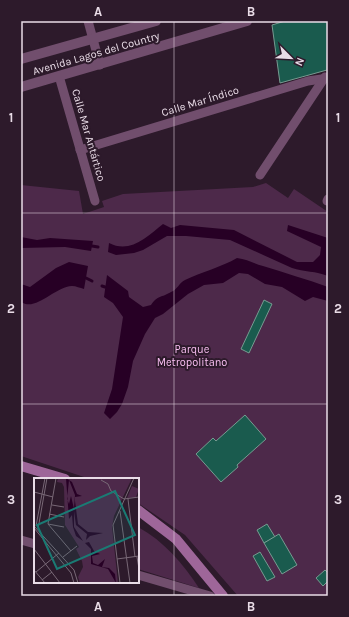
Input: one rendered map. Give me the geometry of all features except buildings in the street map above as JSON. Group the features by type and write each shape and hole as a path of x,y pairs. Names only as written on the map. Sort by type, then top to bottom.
{"main road":[{"path":"21,466 62,478"},
{"path":"139,511 176,539 223,596"}],"street":[{"path":"88,21 100,65"},
{"name":"Avenida Lagos del Country","path":"21,59 156,21"},
{"name":"Avenida Lagos del Country","path":"21,87 247,21"},
{"name":"Calle Mar Antártico","path":"59,76 95,201"},
{"path":"260,175 327,78"},
{"name":"Calle Mar Índico","path":"80,150 327,78"},
{"path":"21,540 34,544"},
{"path":"139,574 210,596"}],"green space":[{"name":"Parque Metropolitano","path":"266,183 288,198 294,189 328,212 328,596 238,596 185,535 139,504 139,478 87,478 21,456 21,185 79,191 83,214 104,207 102,201 123,194 253,187"},
{"path":"139,528 165,546 186,570 199,588 139,569"}],"shaded area":[{"path":"163,224 171,228 180,225 234,230 297,262 313,262 320,255 321,247 287,231 288,225 328,238 328,276 292,268 230,240 186,236 167,236 143,250 134,253 116,255 108,252 109,243 117,246 131,245 144,239"},
{"path":"21,237 37,240 50,238 93,241 91,251 65,247 21,248"},
{"path":"237,258 328,287 328,301 313,297 305,301 282,287 265,284 248,274 239,273 223,283 204,285 188,294 163,314 155,318 145,334 133,361 128,387 122,404 110,419 104,413 112,389 123,317 113,303 104,297 107,275 128,291 129,297 143,307 151,305 158,298 173,291 185,280"},
{"path":"69,262 88,266 84,289 74,286 65,287 39,302 27,304 21,302 21,284 30,287 56,268"}],"waterway":[{"path":"92,246 98,247"},
{"path":"86,278 92,281"}]}
